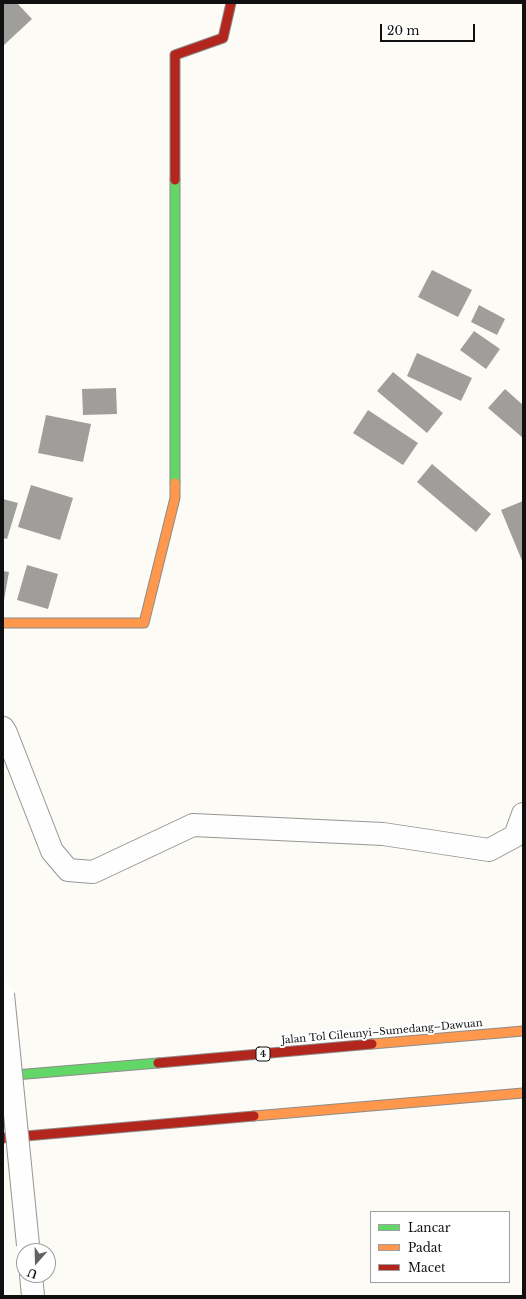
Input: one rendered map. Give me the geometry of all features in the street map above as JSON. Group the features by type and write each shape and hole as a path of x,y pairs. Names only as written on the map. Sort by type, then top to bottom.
{"main road":[{"path":"3,623 144,623 175,498 175,55 223,38 231,3"},
{"name":"Jalan Tol Cileunyi–Sumedang–Dawuan","path":"3,1076 523,1031"},
{"path":"3,1138 523,1093"}],"street":[{"path":"3,728 52,851 68,870 93,872 193,825 383,834 488,850 515,836 523,814"},
{"path":"3,994 28,1243"},
{"path":"32,1283 33,1296"}],"building":[{"path":"3,3 17,3 32,19 4,45"},
{"path":"432,270 472,290 458,317 418,297"},
{"path":"479,305 505,319 497,335 471,322"},
{"path":"474,331 500,349 486,369 460,350"},
{"path":"417,353 472,378 461,401 407,376"},
{"path":"393,372 443,413 427,433 377,391"},
{"path":"116,388 117,414 83,415 82,389"},
{"path":"505,389 523,405 523,438 488,408"},
{"path":"368,410 418,443 403,465 353,433"},
{"path":"46,415 91,424 83,462 38,453"},
{"path":"432,464 491,514 476,532 417,482"},
{"path":"31,485 73,498 60,540 18,527"},
{"path":"3,499 18,503 7,539 3,538"},
{"path":"523,501 523,563 501,510"},
{"path":"27,565 58,574 48,609 17,600"},
{"path":"3,571 9,572 4,600 3,600"}],"traffic: fast":[{"path":"175,180 175,483"},
{"path":"3,1076 158,1063"}],"traffic: slow":[{"path":"3,623 144,623 175,498 175,483"},
{"path":"372,1044 523,1031"},
{"path":"254,1116 523,1093"}],"traffic: jam":[{"path":"175,180 175,55 223,38 231,3"},
{"path":"158,1063 372,1044"},
{"path":"3,1138 254,1116"}]}
